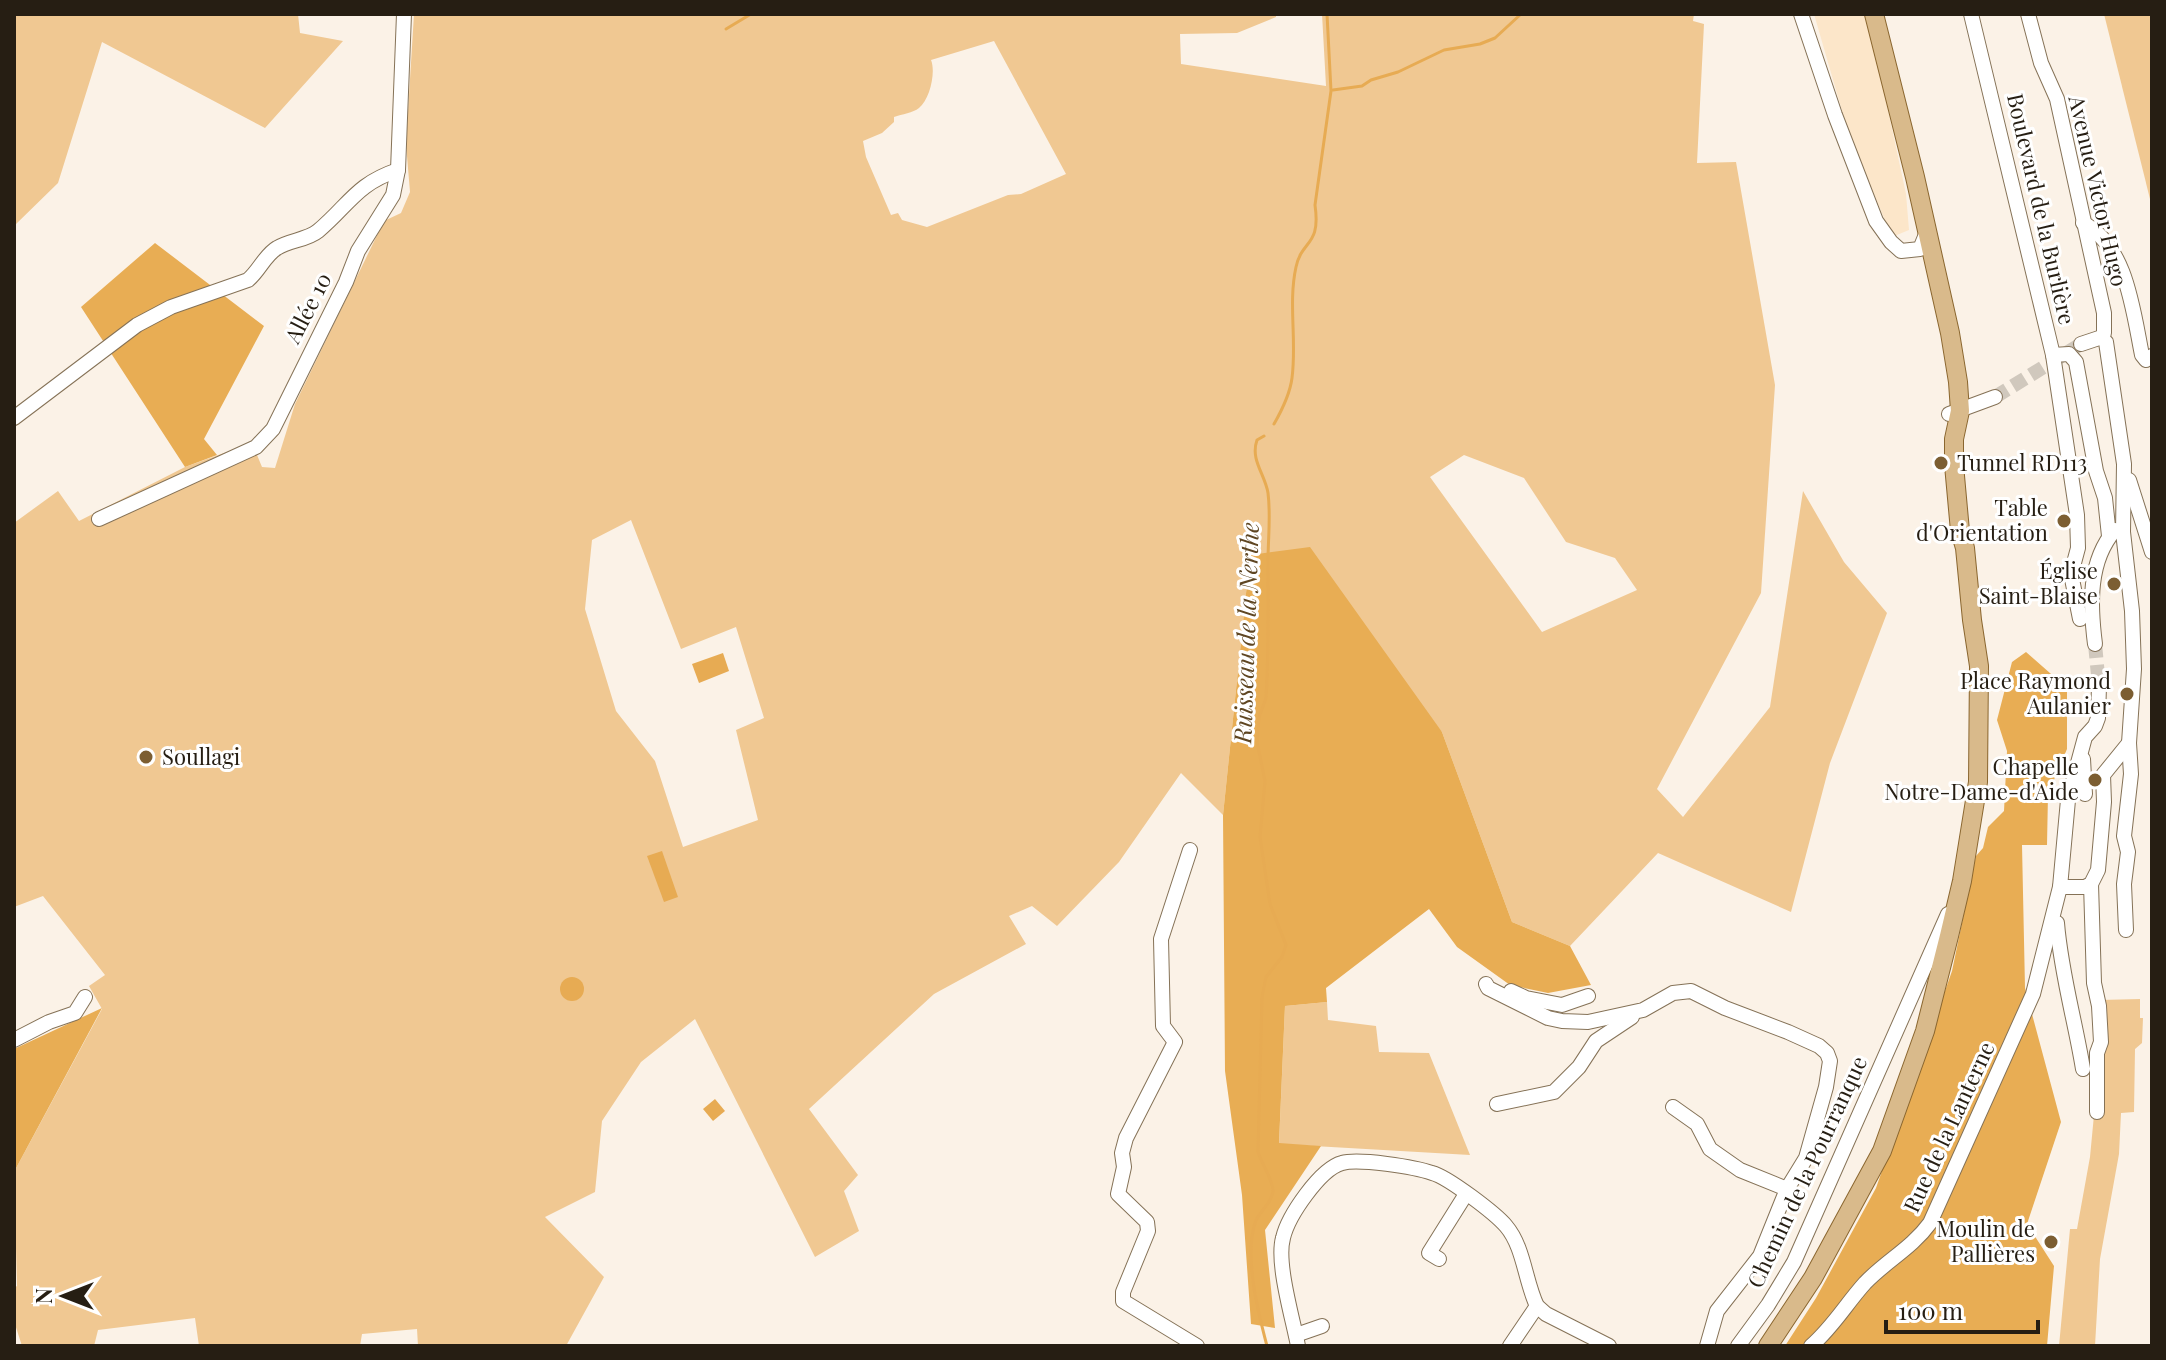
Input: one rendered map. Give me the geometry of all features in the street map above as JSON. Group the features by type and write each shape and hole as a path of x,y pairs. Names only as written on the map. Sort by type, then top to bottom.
{"main road":[{"path":"1874,14 1955,413"},
{"path":"1768,1346 1813,1278 1882,1151 1925,1031 1962,881 1973,813 1979,759 1979,666 1954,465 1955,413 1950,333 1934,263 1922,241"}],"street":[{"name":"Allée 10","path":"99,519 256,447 273,429 358,251 393,195 398,170 404,14"},
{"path":"1801,14 1876,221 1891,242 1922,241"},
{"name":"Boulevard de la Burlière","path":"1971,14 2053,355 2069,354 2076,362 2096,471 2105,498 2109,536"},
{"name":"Avenue Victor Hugo","path":"2028,14 2041,63 2057,99 2104,313 2103,338 2124,464"},
{"path":"14,418 137,325 171,307 248,280 257,273 273,250 312,235 364,185 376,177 398,170"},
{"path":"2083,223 2103,240 2119,262 2142,355 2149,358"},
{"path":"2081,344 2103,338"},
{"path":"2053,355 2077,515 2078,548 2071,574 2080,619"},
{"path":"1955,413 1995,397"},
{"path":"2095,644 2091,611 2094,575 2109,536 2115,531 2120,474 2124,464"},
{"path":"2124,464 2152,552"},
{"path":"2124,464 2123,532 2132,611 2134,669 2129,743 2131,774 2124,836 2128,852 2124,884 2126,930"},
{"name":"Rue de la Lanterne","path":"1811,1346 1832,1328 1862,1286 1919,1239 1930,1223 2033,994 2064,867 2065,815 2087,734 2098,718 2099,686"},
{"path":"2097,1112 2097,1053 2101,1042 2094,983 2091,884 2098,870 2104,802 2103,775 2129,743"},
{"path":"2081,755 2085,766 2085,794"},
{"path":"1190,850 1161,939 1163,1026 1175,1042 1126,1138 1118,1194 1147,1222 1148,1231 1123,1292 1123,1301 1197,1346"},
{"name":"Chemin de la Pourranque","path":"1738,1346 1794,1262 1962,881"},
{"path":"2060,887 2085,887 2091,884"},
{"path":"2053,921 2057,923 2062,973 2069,989 2083,1069"},
{"path":"1588,996 1562,1005 1526,998 1489,981 1486,984 1525,1008 1562,1021 1588,1022 1643,1010"},
{"path":"1497,1104 1554,1092 1579,1067 1596,1041 1673,993 1691,991 1808,1041 1827,1053 1830,1061 1818,1121 1806,1158 1787,1189 1760,1256 1717,1311 1707,1346"},
{"path":"14,1040 75,1013 85,997"},
{"path":"1907,1011 1932,998"},
{"path":"1673,1107 1697,1124 1710,1149 1740,1170 1787,1189"},
{"path":"1322,1326 1297,1340 1285,1277 1282,1239 1295,1213 1326,1171 1342,1163 1359,1161 1432,1173 1466,1194 1506,1225 1537,1306 1546,1314 1609,1346"},
{"path":"1439,1259 1429,1253 1466,1194"},
{"path":"1510,1346 1537,1306"}],"shaded area":[{"path":"14,14 298,14 300,33 343,41 265,128 102,42 58,183 14,226"},
{"path":"414,14 1276,14 1276,17 1237,33 1180,34 1181,64 1326,86 1322,14 1694,14 1693,21 1704,24 1697,163 1736,162 1775,385 1761,593 1657,789 1683,817 1770,707 1803,491 1844,562 1887,613 1830,763 1791,912 1658,853 1570,946 1512,922 1442,732 1250,555 1223,815 1181,773 1119,862 1057,926 1032,906 1009,916 1026,944 934,994 809,1109 858,1175 844,1191 859,1231 815,1257 695,1019 641,1062 602,1121 595,1192 545,1217 604,1277 566,1346 418,1346 417,1329 362,1334 360,1346 199,1346 195,1318 98,1330 94,1346 22,1346 14,1321 14,1288 17,1286 14,1172 102,1009 89,986 105,975 43,896 14,907 14,523 58,491 79,521 185,467 252,443 262,467 275,468 295,404 384,221 401,213 410,192 406,144","holes":["994,41 1066,174 1021,194 1008,195 927,227 902,220 898,213 891,215 866,157 863,141 882,133 894,122 894,117 914,111 923,104 931,85 931,60","1464,455 1524,478 1566,542 1615,558 1637,590 1542,632 1430,477","631,520 681,649 736,627 764,718 736,730 758,820 683,847 655,761 616,711 585,609 592,540"]},
{"path":"1814,14 1864,14 1906,194 1909,230 1892,237 1849,135"},
{"path":"2104,14 2152,14 2152,207"},
{"path":"155,243 264,326 204,439 217,455 185,467 81,307"},
{"path":"1310,547 1442,732 1512,922 1570,946 1591,985 1548,993 1510,985 1457,947 1429,909 1326,988 1327,1002 1285,1006 1279,1143 1321,1146 1265,1230 1275,1328 1251,1324 1242,1195 1225,1071 1223,815 1250,555"},
{"path":"2026,652 2067,688 2067,749 2048,794 2047,845 2022,845 2025,988 2061,1122 2027,1224 2054,1266 2047,1346 1785,1346 1816,1298 1876,1188 1952,971 1976,856 1983,848 1988,827 2004,811 2007,751 1997,720 2012,662"},
{"path":"723,653 729,671 699,683 692,664"},
{"path":"662,851 678,897 664,902 647,856"},
{"path":"572,977 583,984 584,989 577,1000 572,1001 561,994 560,989 567,978"},
{"path":"2140,999 2142,1043 2135,1049 2134,1112 2121,1113 2119,1154 2100,1259 2095,1346 2059,1346 2070,1229 2077,1229 2090,1157 2100,1052 2105,1051 2100,1000"},
{"path":"1327,1002 1328,1020 1376,1026 1379,1052 1429,1053 1470,1155 1279,1144 1285,1006"},
{"path":"102,1008 14,1172 14,1049"},
{"path":"715,1099 725,1111 713,1121 703,1109"}],"waterway":[{"path":"726,29 751,14"},
{"name":"Ruisseau de la Nerthe","path":"1274,424 1292,378 1296,267 1315,228 1315,205 1331,91 1327,14"},
{"path":"1333,90 1362,86 1444,50 1480,44 1495,38 1521,14"},
{"name":"Ruisseau de la Nerthe","path":"1264,436 1257,440 1255,447 1268,493 1269,511 1267,681 1257,742 1265,781 1260,837 1270,904 1286,945 1282,957 1266,977 1262,997 1258,1152 1273,1192 1255,1223 1251,1252 1254,1284 1267,1346"}],"tunnel":[{"path":"1995,397 2081,344"},
{"path":"2095,644 2099,686"}],"place":[{"name":"Tunnel RD113","path":"1941,463"},
{"name":"Table d'Orientation","path":"2064,521"},
{"name":"Église Saint-Blaise","path":"2114,584"},
{"name":"Place Raymond Aulanier","path":"2127,694"},
{"name":"Soullagi","path":"146,757"},
{"name":"Chapelle Notre-Dame-d'Aide","path":"2095,780"},
{"name":"Moulin de Pallières","path":"2051,1242"}]}
